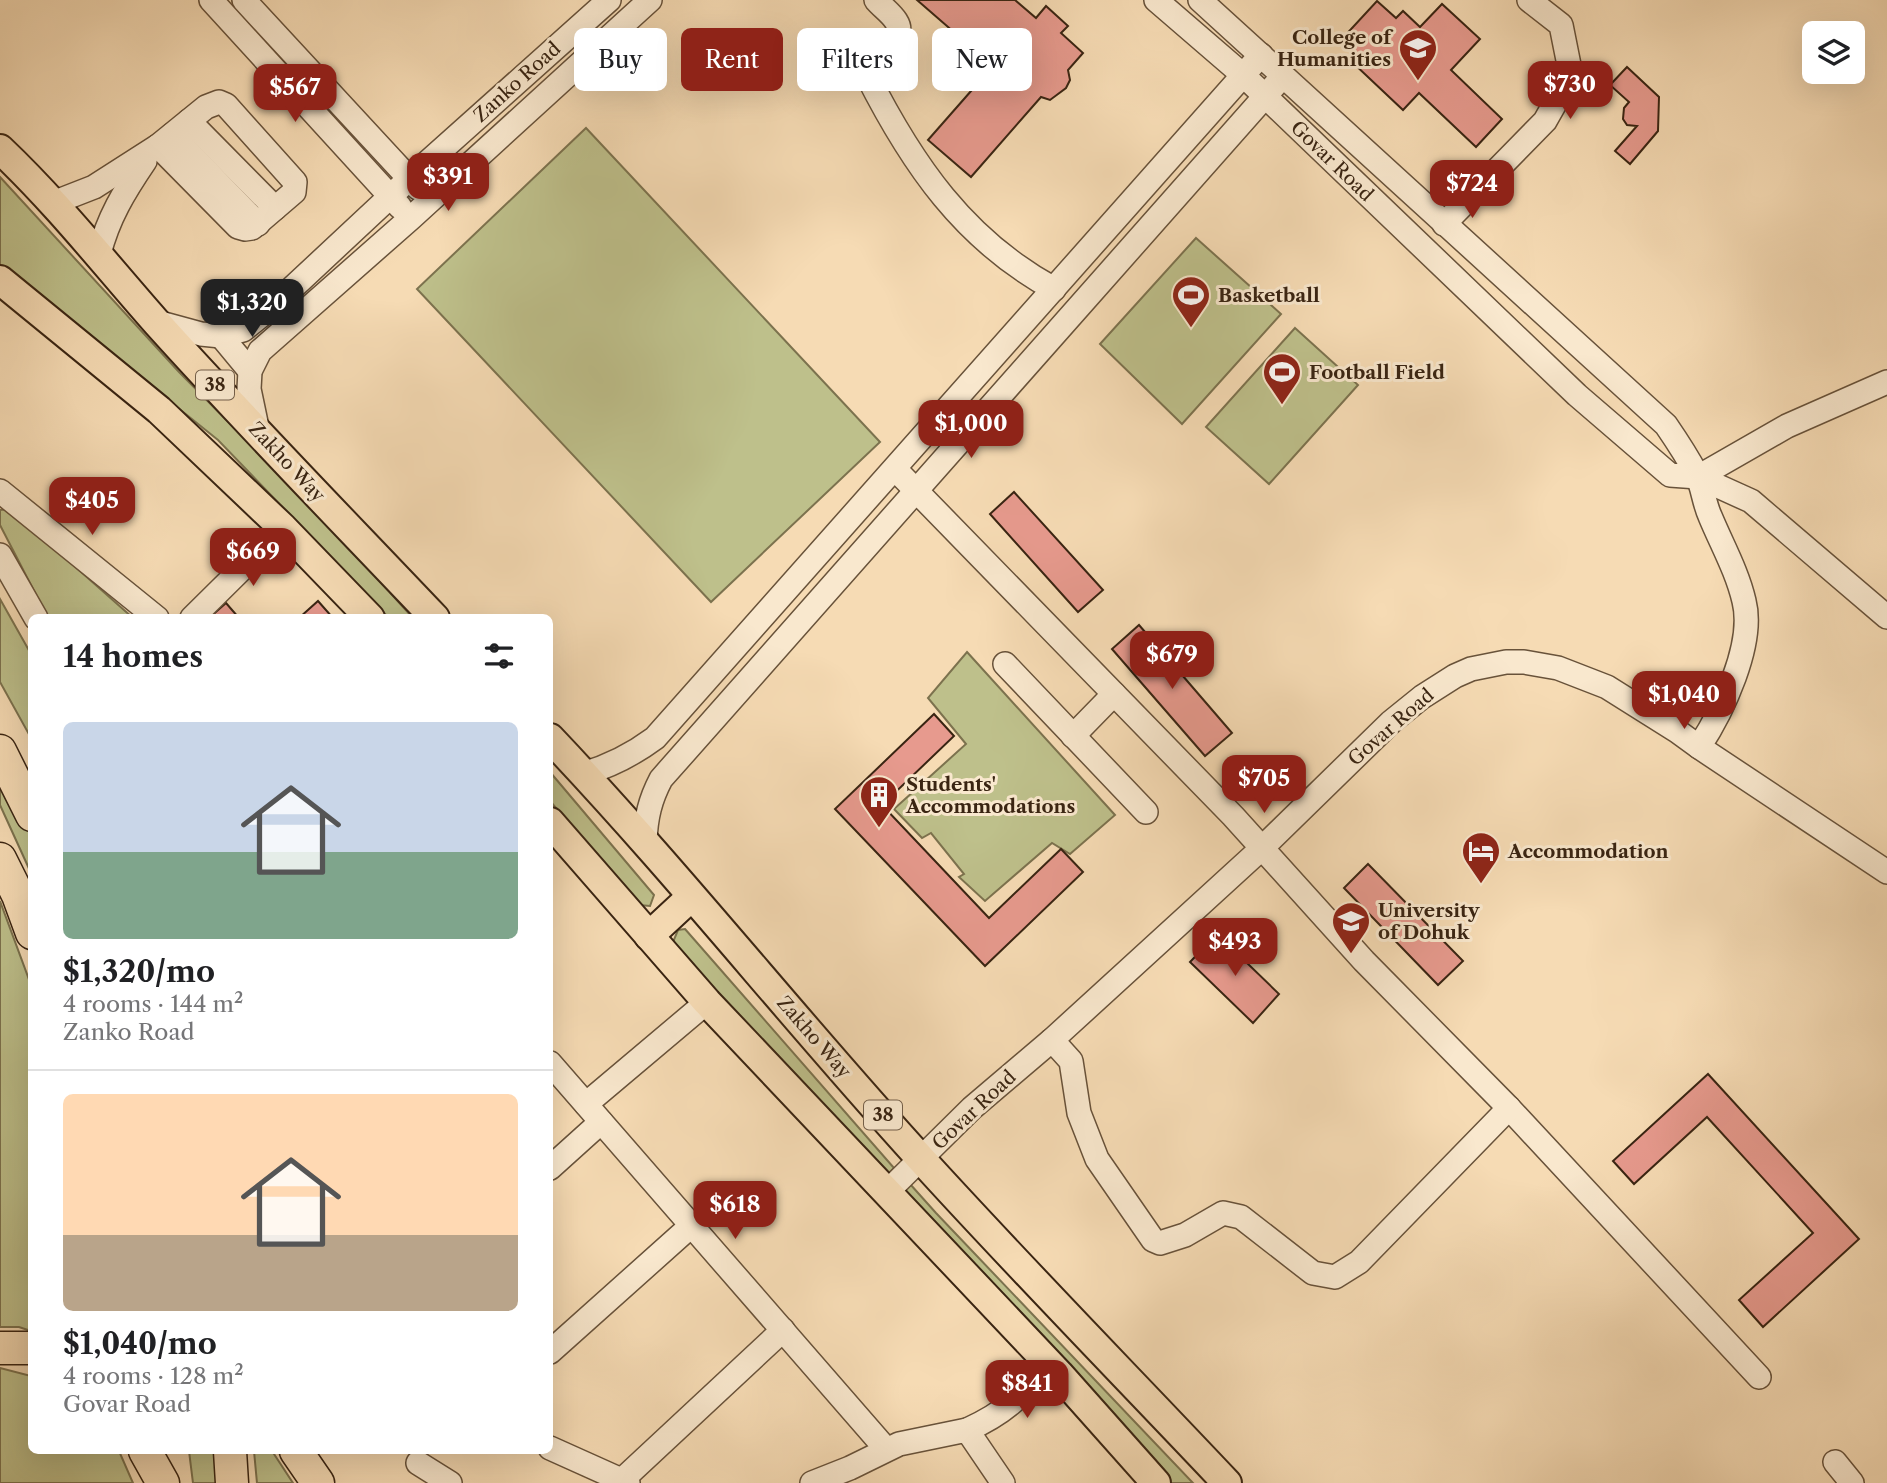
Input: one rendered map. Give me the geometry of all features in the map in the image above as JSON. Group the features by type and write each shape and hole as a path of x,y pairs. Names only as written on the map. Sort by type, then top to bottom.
{"highway":[{"path":"0,751 28,807"},
{"path":"0,859 28,922"},
{"path":"0,1348 28,1348"},
{"path":"147,1454 163,1483"},
{"path":"171,1454 175,1483"},
{"path":"230,1454 232,1483"},
{"path":"298,1454 318,1483"}],"main road":[{"name":"Zakho Way","path":"0,149 53,203 258,432 431,614"},
{"path":"0,280 159,410 284,528 366,614"},
{"name":"Zakho Way","path":"553,741 645,841 921,1159 1227,1483"},
{"name":"38","path":"553,825 707,1002 1047,1362 1156,1483"},
{"path":"649,936 691,897"}],"street":[{"path":"211,0 411,218"},
{"path":"244,0 429,201"},
{"name":"Zanko Road","path":"221,336 243,330 274,305 410,178 609,0"},
{"name":"Zanko Road","path":"250,371 260,351 411,218 650,0"},
{"path":"876,0 897,23 899,30 896,37 869,60 866,75 898,132 937,189 976,234 1013,265 1054,289"},
{"name":"Govar Road","path":"1156,0 1242,75 1577,395 1670,475 1698,477"},
{"name":"Govar Road","path":"1200,0 1667,425 1698,477 1709,514 1735,570 1745,604 1745,635 1738,664 1715,724 1699,747"},
{"path":"1444,224 1545,121 1571,75 1561,25 1529,0"},
{"path":"583,774 631,755 655,738 1261,55"},
{"path":"645,841 651,798 661,779 1283,76"},
{"path":"53,203 94,187 167,139 212,103 226,105 295,182 294,192 258,224 167,139"},
{"path":"167,139 275,208"},
{"path":"99,254 117,203 167,139"},
{"path":"157,322 201,334 221,336 250,371 249,390 258,432"},
{"path":"1698,477 1787,426 1887,382"},
{"path":"895,469 1114,694 1364,961 1509,1108 1759,1377"},
{"path":"1698,477 1751,501 1887,617"},
{"path":"0,491 152,614"},
{"path":"196,614 284,528"},
{"path":"0,555 34,614"},
{"name":"Govar Road","path":"887,1192 972,1108 1052,1040 1261,849 1406,709 1455,676 1489,665 1506,662 1541,664 1587,678 1626,699 1887,872"},
{"path":"1005,664 1146,812"},
{"path":"1073,736 1114,694"},
{"path":"655,738 679,758"},
{"path":"586,1104 707,1002"},
{"path":"1052,1040 1071,1061 1079,1113 1097,1159 1153,1240 1160,1244 1185,1235 1223,1213 1241,1217 1313,1273 1335,1277 1359,1262 1509,1108"},
{"path":"553,1066 887,1449"},
{"path":"553,1165 601,1122"},
{"path":"553,1349 692,1225"},
{"path":"553,1449 624,1482 783,1329"},
{"path":"812,1483 856,1476 887,1449 967,1430 990,1419 1011,1405 1029,1388 1047,1362"},
{"path":"967,1430 1003,1483"},
{"path":"1835,1462 1852,1483"},
{"path":"418,1464 450,1483"}],"green space":[{"path":"586,128 880,442 711,602 417,289"},
{"path":"0,177 179,372 321,516 409,614 385,614 218,440 0,265"},
{"name":"Basketball","path":"1196,238 1281,314 1182,424 1100,344"},
{"name":"Football Field","path":"1295,328 1358,385 1269,484 1206,427"},
{"path":"10,509 128,614 46,614 0,525 0,510"},
{"path":"0,599 28,649 28,733 0,682"},
{"path":"967,652 1115,815 1070,854 1052,843 985,901 959,877 964,874 931,833 922,838 894,809 966,744 928,698"},
{"path":"0,770 28,823 28,866 0,805"},
{"path":"553,776 654,895 650,906 639,905 553,805"},
{"path":"0,901 28,977 28,1330 0,1327"},
{"path":"685,929 894,1168 882,1180 755,1042 673,942 678,930"},
{"path":"910,1184 1193,1483 1168,1483 896,1198"},
{"path":"0,1368 28,1375 28,1454 120,1454 133,1483 0,1483"},
{"path":"189,1454 215,1454 217,1483 193,1483"},
{"path":"254,1454 274,1454 293,1483 257,1483"}],"building":[{"path":"917,0 1015,0 1036,18 1046,6 1068,26 1061,33 1083,53 1068,70 1070,80 1066,88 1050,100 1041,97 971,177 928,140 971,91 1032,91 1032,28 949,28"},
{"name":"College of Humanities","path":"1377,1 1396,18 1403,11 1420,27 1442,4 1480,39 1451,70 1502,119 1476,147 1419,93 1403,110 1351,61 1357,55 1341,40"},
{"path":"1627,67 1659,97 1658,131 1630,164 1615,151 1637,126 1627,125 1623,119 1624,108 1629,102 1610,85"},
{"path":"1014,492 1103,590 1078,612 990,514"},
{"path":"318,601 329,614 303,614"},
{"path":"226,603 236,614 214,614"},
{"path":"1139,625 1232,733 1205,756 1112,649"},
{"name":"Students' Accommodations","path":"934,714 954,736 882,805 989,918 1061,849 1083,872 985,966 835,809"},
{"path":"1368,864 1463,961 1438,985 1344,888"},
{"path":"1217,934 1279,994 1253,1023 1190,962"},
{"path":"1708,1074 1859,1239 1763,1327 1739,1300 1813,1233 1707,1117 1634,1184 1613,1161"}],"place":[{"name":"College of Humanities","path":"1418,82"},
{"name":"Basketball","path":"1191,329"},
{"name":"Football Field","path":"1282,406"},
{"name":"Students' Accommodations","path":"879,829"},
{"name":"Accommodation","path":"1481,885"},
{"name":"University of Dohuk","path":"1351,955"}]}
